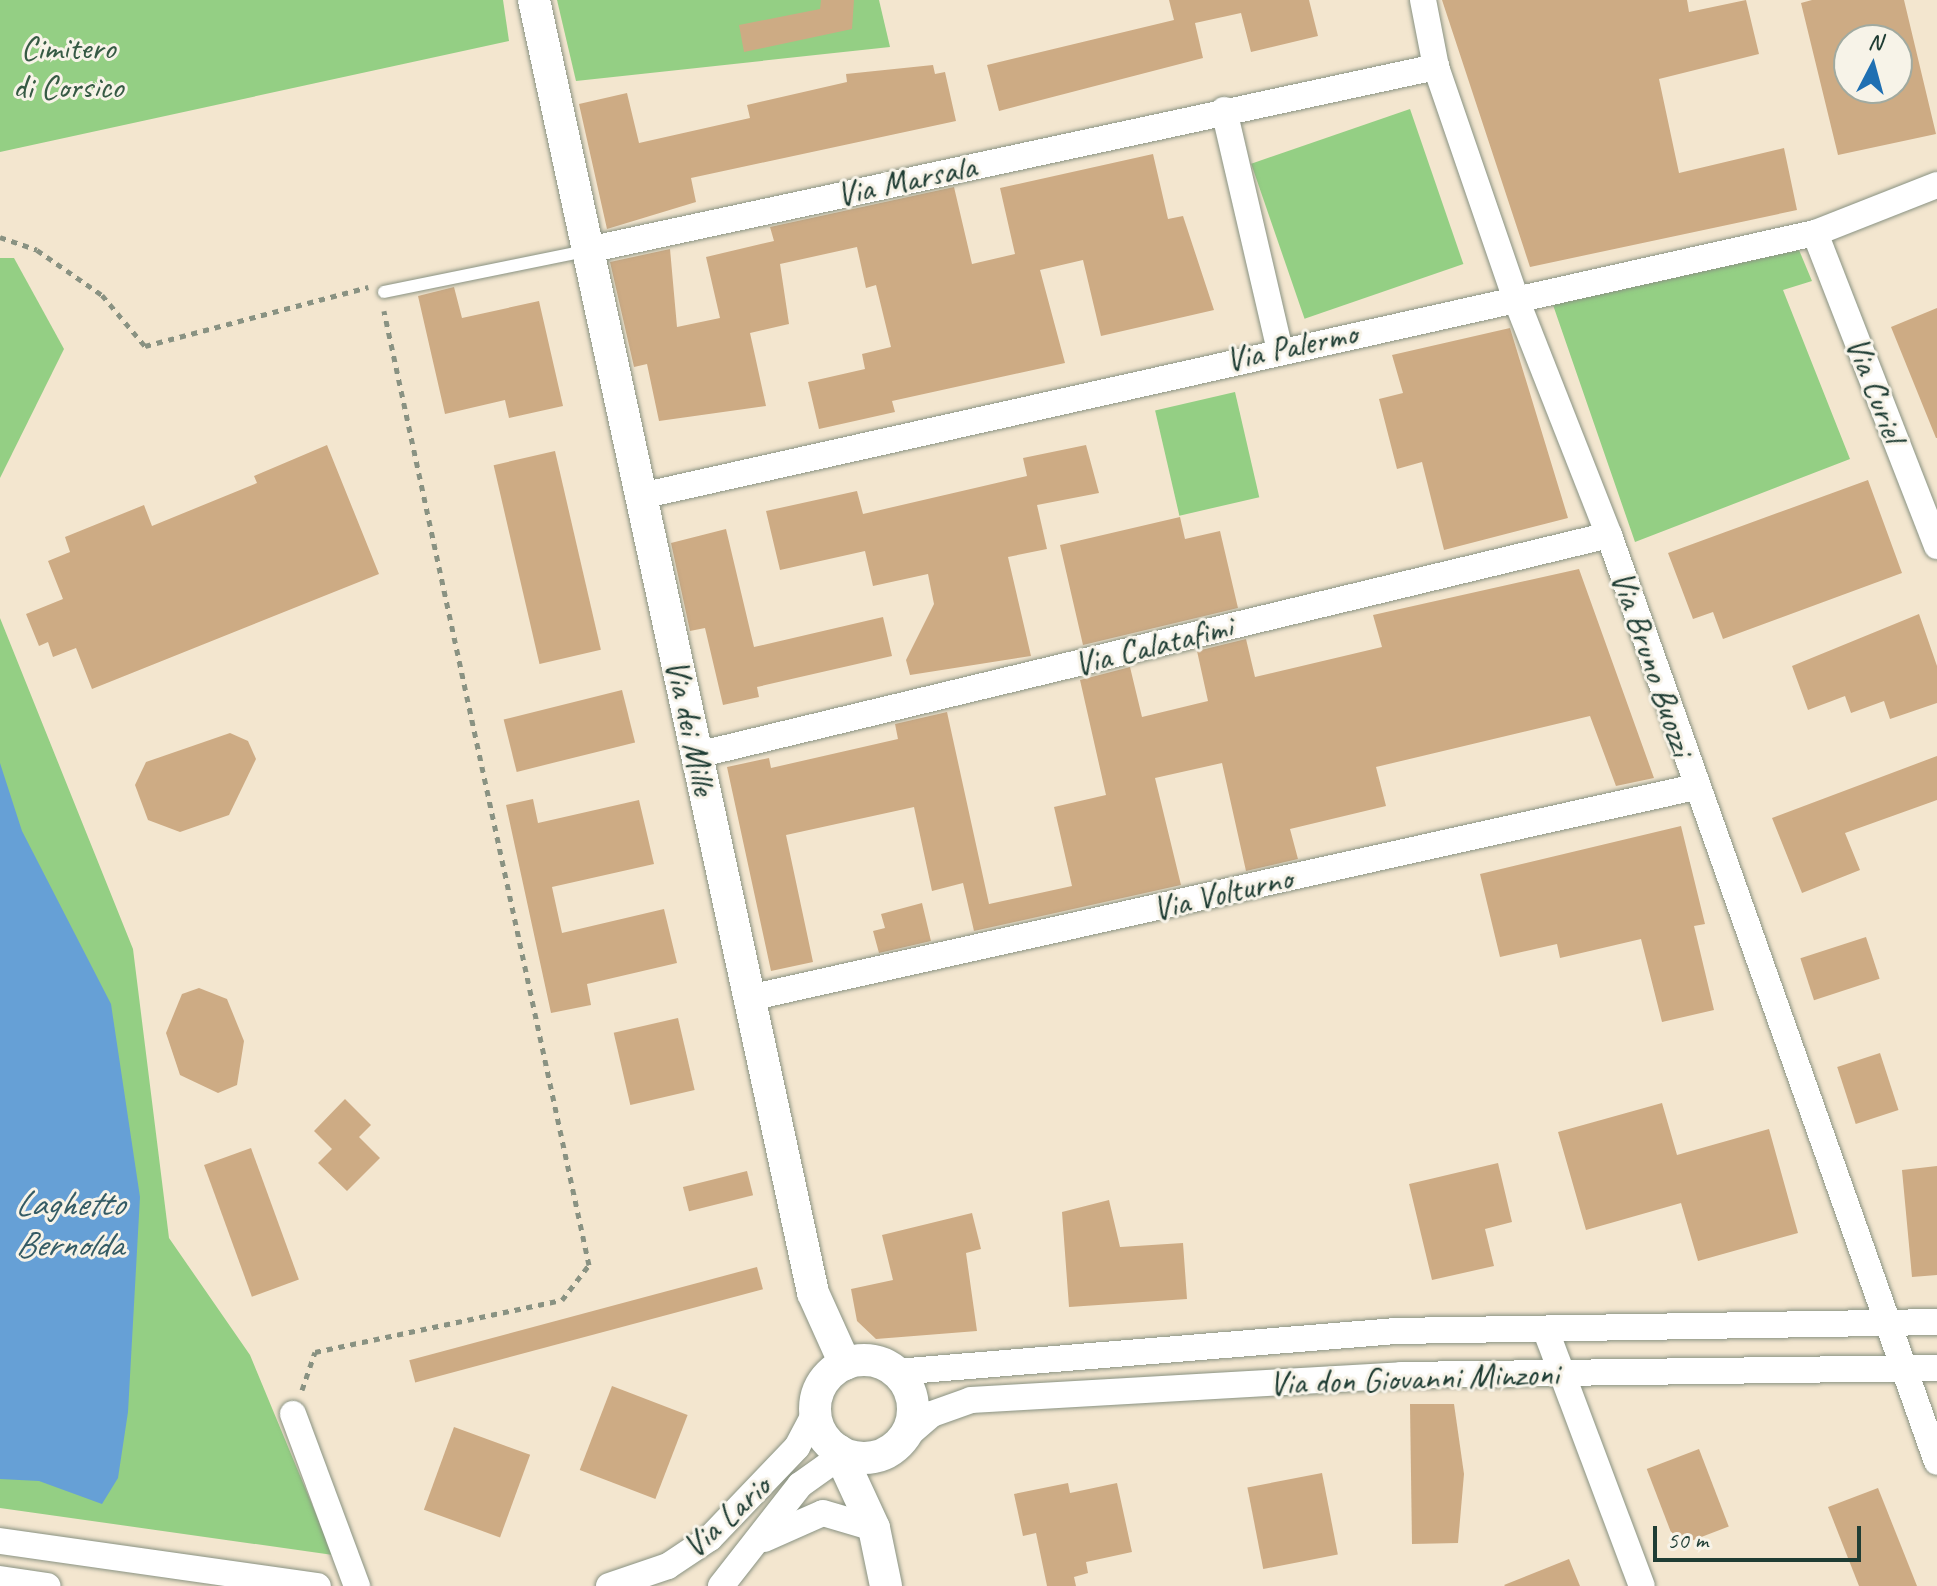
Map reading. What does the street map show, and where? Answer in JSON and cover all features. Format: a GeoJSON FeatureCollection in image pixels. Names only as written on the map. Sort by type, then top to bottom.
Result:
{"type":"FeatureCollection","features":[{"type":"Feature","properties":{"kind":"street","name":"Via dei Mille"},"geometry":{"type":"LineString","coordinates":[[534,0],[816,1305],[845,1364]]}},
{"type":"Feature","properties":{"kind":"street","name":"Via Bruno Buozzi"},"geometry":{"type":"LineString","coordinates":[[1423,0],[1436,67],[1516,299],[1609,535],[1900,1371],[1937,1462]]}},
{"type":"Feature","properties":{"kind":"street","name":"Via Marsala"},"geometry":{"type":"LineString","coordinates":[[588,250],[1224,110],[1436,67]]}},
{"type":"Feature","properties":{"kind":"street"},"geometry":{"type":"LineString","coordinates":[[1224,110],[1279,347]]}},
{"type":"Feature","properties":{"kind":"street","name":"Via Palermo"},"geometry":{"type":"LineString","coordinates":[[641,496],[1279,347],[1815,233],[1937,185]]}},
{"type":"Feature","properties":{"kind":"street","name":"Via Curiel"},"geometry":{"type":"LineString","coordinates":[[1815,233],[1937,546]]}},
{"type":"Feature","properties":{"kind":"street","name":"Via Calatafimi"},"geometry":{"type":"LineString","coordinates":[[697,755],[1609,535]]}},
{"type":"Feature","properties":{"kind":"street","name":"Via Volturno"},"geometry":{"type":"LineString","coordinates":[[749,998],[1695,787]]}},
{"type":"Feature","properties":{"kind":"street","name":"Via don Giovanni Minzoni"},"geometry":{"type":"LineString","coordinates":[[896,1372],[1396,1331],[1886,1327],[1937,1322]]}},
{"type":"Feature","properties":{"kind":"street"},"geometry":{"type":"LineString","coordinates":[[1546,1331],[1556,1372],[1642,1586]]}},
{"type":"Feature","properties":{"kind":"street"},"geometry":{"type":"LineString","coordinates":[[874,1528],[878,1486],[903,1439],[913,1406],[896,1372],[876,1362],[845,1364],[821,1387],[816,1412],[847,1455],[874,1528],[886,1586]]}},
{"type":"Feature","properties":{"kind":"street","name":"Via don Giovanni Minzoni"},"geometry":{"type":"LineString","coordinates":[[903,1439],[932,1414],[971,1400],[1556,1372],[1900,1371],[1937,1368]]}},
{"type":"Feature","properties":{"kind":"street","name":"Via Lario"},"geometry":{"type":"LineString","coordinates":[[609,1586],[668,1566],[710,1538],[797,1447],[816,1412]]}},
{"type":"Feature","properties":{"kind":"street"},"geometry":{"type":"LineString","coordinates":[[293,1414],[357,1586]]}},
{"type":"Feature","properties":{"kind":"street"},"geometry":{"type":"LineString","coordinates":[[847,1455],[884,1454],[903,1439]]}},
{"type":"Feature","properties":{"kind":"street","name":"Via Lario"},"geometry":{"type":"LineString","coordinates":[[748,1556],[792,1493],[847,1455]]}},
{"type":"Feature","properties":{"kind":"street","name":"Via Lario"},"geometry":{"type":"LineString","coordinates":[[721,1586],[778,1528],[814,1514],[842,1513],[874,1528]]}},
{"type":"Feature","properties":{"kind":"street"},"geometry":{"type":"LineString","coordinates":[[0,1541],[318,1586]]}},
{"type":"Feature","properties":{"kind":"street"},"geometry":{"type":"LineString","coordinates":[[0,1579],[47,1586]]}},
{"type":"Feature","properties":{"kind":"lane"},"geometry":{"type":"LineString","coordinates":[[381,292],[588,250]]}},
{"type":"Feature","properties":{"kind":"path"},"geometry":{"type":"LineString","coordinates":[[0,237],[37,250],[102,295],[145,346],[381,292],[589,1265],[562,1300],[315,1352],[293,1414]]}},
{"type":"Feature","properties":{"kind":"green space","name":"Cimitero di Corsico"},"geometry":{"type":"Polygon","coordinates":[[[0,0],[503,0],[509,41],[0,152],[0,0]]]}},
{"type":"Feature","properties":{"kind":"green space"},"geometry":{"type":"Polygon","coordinates":[[[557,0],[879,0],[890,47],[576,81],[557,0]]]}},
{"type":"Feature","properties":{"kind":"green space"},"geometry":{"type":"Polygon","coordinates":[[[1410,109],[1463,264],[1305,319],[1251,164],[1410,109]]]}},
{"type":"Feature","properties":{"kind":"green space"},"geometry":{"type":"Polygon","coordinates":[[[1799,250],[1812,281],[1783,290],[1850,459],[1635,542],[1553,305],[1799,250]]]}},
{"type":"Feature","properties":{"kind":"green space"},"geometry":{"type":"Polygon","coordinates":[[[0,258],[14,258],[64,349],[0,478],[0,258]]]}},
{"type":"Feature","properties":{"kind":"green space"},"geometry":{"type":"Polygon","coordinates":[[[1235,392],[1259,497],[1179,516],[1155,410],[1235,392]]]}},
{"type":"Feature","properties":{"kind":"green space"},"geometry":{"type":"Polygon","coordinates":[[[0,618],[133,949],[169,1238],[250,1355],[333,1555],[0,1508],[0,618]]]}},
{"type":"Feature","properties":{"kind":"water","name":"Laghetto Bernolda"},"geometry":{"type":"Polygon","coordinates":[[[0,763],[22,831],[111,1004],[140,1197],[128,1412],[118,1478],[102,1504],[39,1481],[0,1479],[0,763]]]}},
{"type":"Feature","properties":{"kind":"building"},"geometry":{"type":"Polygon","coordinates":[[[821,0],[854,0],[852,29],[744,52],[739,25],[820,9],[821,0]]]}},
{"type":"Feature","properties":{"kind":"building"},"geometry":{"type":"Polygon","coordinates":[[[1169,0],[1309,0],[1318,36],[1251,52],[1241,13],[1195,23],[1203,58],[999,111],[987,65],[1174,20],[1169,0]]]}},
{"type":"Feature","properties":{"kind":"building"},"geometry":{"type":"Polygon","coordinates":[[[1442,0],[1687,0],[1689,12],[1746,0],[1759,54],[1659,79],[1679,173],[1784,148],[1797,210],[1530,267],[1442,0]]]}},
{"type":"Feature","properties":{"kind":"building"},"geometry":{"type":"Polygon","coordinates":[[[1812,0],[1904,0],[1910,24],[1833,24],[1833,104],[1913,104],[1913,38],[1936,134],[1838,155],[1801,3],[1812,0]]]}},
{"type":"Feature","properties":{"kind":"building"},"geometry":{"type":"Polygon","coordinates":[[[933,65],[935,74],[945,72],[956,121],[691,178],[696,202],[607,229],[579,104],[627,93],[639,143],[750,118],[747,105],[847,82],[846,74],[933,65]]]}},
{"type":"Feature","properties":{"kind":"building"},"geometry":{"type":"Polygon","coordinates":[[[1153,154],[1168,219],[1183,216],[1214,310],[1101,336],[1083,260],[1040,270],[1065,363],[892,401],[895,412],[819,429],[808,382],[865,369],[862,354],[891,347],[876,285],[866,288],[857,247],[780,264],[789,324],[750,333],[766,406],[659,421],[647,364],[634,367],[610,262],[670,249],[677,327],[720,318],[706,257],[774,241],[770,227],[954,187],[972,264],[1015,254],[1000,188],[1153,154]]]}},
{"type":"Feature","properties":{"kind":"building"},"geometry":{"type":"Polygon","coordinates":[[[454,287],[462,318],[539,301],[563,406],[509,418],[505,400],[445,414],[418,296],[454,287]]]}},
{"type":"Feature","properties":{"kind":"building"},"geometry":{"type":"Polygon","coordinates":[[[1937,308],[1937,438],[1936,438],[1891,327],[1937,308]]]}},
{"type":"Feature","properties":{"kind":"building"},"geometry":{"type":"Polygon","coordinates":[[[1510,328],[1568,518],[1444,550],[1422,462],[1397,469],[1379,399],[1403,393],[1392,355],[1510,328]]]}},
{"type":"Feature","properties":{"kind":"building"},"geometry":{"type":"Polygon","coordinates":[[[327,445],[379,574],[92,689],[76,648],[53,657],[48,642],[39,646],[26,614],[63,599],[48,561],[70,552],[65,537],[144,505],[152,526],[257,483],[254,476],[327,445]]]}},
{"type":"Feature","properties":{"kind":"building"},"geometry":{"type":"Polygon","coordinates":[[[1086,445],[1099,493],[1037,505],[1047,549],[1008,557],[1031,656],[910,675],[906,660],[934,604],[928,574],[873,586],[865,551],[780,570],[766,511],[857,491],[863,514],[1027,476],[1023,458],[1086,445]]]}},
{"type":"Feature","properties":{"kind":"building"},"geometry":{"type":"Polygon","coordinates":[[[555,451],[601,650],[540,664],[494,465],[555,451]]]}},
{"type":"Feature","properties":{"kind":"building"},"geometry":{"type":"Polygon","coordinates":[[[1868,480],[1902,573],[1723,639],[1713,612],[1693,619],[1668,553],[1868,480]]]}},
{"type":"Feature","properties":{"kind":"building"},"geometry":{"type":"Polygon","coordinates":[[[1180,517],[1185,539],[1220,531],[1238,608],[1083,645],[1060,545],[1180,517]]]}},
{"type":"Feature","properties":{"kind":"building"},"geometry":{"type":"Polygon","coordinates":[[[726,529],[754,647],[883,617],[892,656],[757,687],[759,697],[723,705],[705,628],[690,631],[671,543],[726,529]]]}},
{"type":"Feature","properties":{"kind":"building"},"geometry":{"type":"Polygon","coordinates":[[[1579,569],[1654,778],[1616,786],[1590,716],[1376,767],[1386,806],[1290,829],[1298,859],[1246,871],[1222,763],[1155,778],[1181,885],[974,931],[963,883],[932,891],[914,807],[786,835],[813,962],[771,971],[727,767],[769,758],[771,768],[898,739],[895,724],[947,712],[989,904],[1072,886],[1054,807],[1106,795],[1080,680],[1130,667],[1142,717],[1208,701],[1197,651],[1246,639],[1255,677],[1382,647],[1373,615],[1579,569]]]}},
{"type":"Feature","properties":{"kind":"building"},"geometry":{"type":"Polygon","coordinates":[[[1919,614],[1937,666],[1937,703],[1890,719],[1884,701],[1851,713],[1845,696],[1808,710],[1792,666],[1919,614]]]}},
{"type":"Feature","properties":{"kind":"building"},"geometry":{"type":"Polygon","coordinates":[[[622,690],[635,742],[517,772],[504,720],[622,690]]]}},
{"type":"Feature","properties":{"kind":"building"},"geometry":{"type":"Polygon","coordinates":[[[230,733],[248,741],[256,759],[229,815],[180,832],[148,820],[135,785],[146,762],[230,733]]]}},
{"type":"Feature","properties":{"kind":"building"},"geometry":{"type":"Polygon","coordinates":[[[1937,756],[1937,800],[1845,833],[1860,870],[1802,893],[1772,818],[1937,756]]]}},
{"type":"Feature","properties":{"kind":"building"},"geometry":{"type":"Polygon","coordinates":[[[533,799],[538,823],[639,800],[654,864],[552,887],[562,933],[664,909],[677,963],[587,984],[591,1005],[551,1013],[506,805],[533,799]]]}},
{"type":"Feature","properties":{"kind":"building"},"geometry":{"type":"Polygon","coordinates":[[[1681,826],[1705,924],[1694,926],[1714,1010],[1662,1022],[1641,939],[1560,958],[1557,944],[1500,957],[1480,874],[1681,826]]]}},
{"type":"Feature","properties":{"kind":"building"},"geometry":{"type":"Polygon","coordinates":[[[922,903],[931,941],[879,953],[873,931],[885,928],[881,914],[922,903]]]}},
{"type":"Feature","properties":{"kind":"building"},"geometry":{"type":"Polygon","coordinates":[[[1866,937],[1880,979],[1814,1000],[1800,958],[1866,937]]]}},
{"type":"Feature","properties":{"kind":"building"},"geometry":{"type":"Polygon","coordinates":[[[199,988],[227,999],[244,1041],[237,1085],[218,1093],[180,1075],[166,1033],[182,994],[199,988]]]}},
{"type":"Feature","properties":{"kind":"building"},"geometry":{"type":"Polygon","coordinates":[[[678,1018],[695,1090],[630,1105],[614,1033],[678,1018]]]}},
{"type":"Feature","properties":{"kind":"building"},"geometry":{"type":"Polygon","coordinates":[[[1880,1053],[1899,1110],[1856,1124],[1837,1067],[1880,1053]]]}},
{"type":"Feature","properties":{"kind":"building"},"geometry":{"type":"Polygon","coordinates":[[[345,1099],[371,1125],[359,1137],[380,1158],[347,1191],[318,1163],[332,1149],[314,1131],[345,1099]]]}},
{"type":"Feature","properties":{"kind":"building"},"geometry":{"type":"Polygon","coordinates":[[[1662,1103],[1677,1155],[1769,1129],[1798,1233],[1698,1261],[1681,1203],[1586,1230],[1558,1132],[1662,1103]]]}},
{"type":"Feature","properties":{"kind":"building"},"geometry":{"type":"Polygon","coordinates":[[[251,1148],[299,1280],[252,1297],[204,1165],[251,1148]]]}},
{"type":"Feature","properties":{"kind":"building"},"geometry":{"type":"Polygon","coordinates":[[[1498,1163],[1512,1222],[1485,1229],[1494,1266],[1432,1280],[1409,1184],[1498,1163]]]}},
{"type":"Feature","properties":{"kind":"building"},"geometry":{"type":"Polygon","coordinates":[[[1937,1166],[1937,1275],[1912,1277],[1902,1170],[1937,1166]]]}},
{"type":"Feature","properties":{"kind":"building"},"geometry":{"type":"Polygon","coordinates":[[[747,1171],[753,1195],[689,1211],[683,1187],[747,1171]]]}},
{"type":"Feature","properties":{"kind":"building"},"geometry":{"type":"Polygon","coordinates":[[[1109,1200],[1120,1247],[1183,1243],[1187,1299],[1069,1307],[1062,1212],[1109,1200]]]}},
{"type":"Feature","properties":{"kind":"building"},"geometry":{"type":"Polygon","coordinates":[[[972,1213],[981,1249],[966,1253],[977,1331],[876,1339],[857,1321],[851,1289],[893,1280],[882,1235],[972,1213]]]}},
{"type":"Feature","properties":{"kind":"building"},"geometry":{"type":"Polygon","coordinates":[[[757,1267],[763,1289],[415,1382],[409,1360],[757,1267]]]}},
{"type":"Feature","properties":{"kind":"building"},"geometry":{"type":"Polygon","coordinates":[[[612,1386],[688,1415],[655,1499],[580,1470],[612,1386]]]}},
{"type":"Feature","properties":{"kind":"building"},"geometry":{"type":"Polygon","coordinates":[[[1410,1404],[1454,1404],[1464,1474],[1458,1543],[1412,1544],[1410,1404]]]}},
{"type":"Feature","properties":{"kind":"building"},"geometry":{"type":"Polygon","coordinates":[[[454,1427],[530,1455],[500,1537],[424,1510],[454,1427]]]}},
{"type":"Feature","properties":{"kind":"building"},"geometry":{"type":"Polygon","coordinates":[[[1699,1449],[1729,1526],[1676,1547],[1647,1469],[1699,1449]]]}},
{"type":"Feature","properties":{"kind":"building"},"geometry":{"type":"Polygon","coordinates":[[[1322,1473],[1338,1554],[1263,1569],[1247,1488],[1322,1473]]]}},
{"type":"Feature","properties":{"kind":"building"},"geometry":{"type":"Polygon","coordinates":[[[1068,1483],[1070,1493],[1117,1483],[1132,1552],[1086,1562],[1088,1573],[1074,1577],[1076,1586],[1047,1586],[1036,1533],[1023,1536],[1014,1494],[1068,1483]]]}},
{"type":"Feature","properties":{"kind":"building"},"geometry":{"type":"Polygon","coordinates":[[[1878,1488],[1917,1586],[1859,1586],[1828,1507],[1878,1488]]]}},
{"type":"Feature","properties":{"kind":"building"},"geometry":{"type":"Polygon","coordinates":[[[1569,1559],[1580,1586],[1504,1585],[1569,1559]]]}}]}
